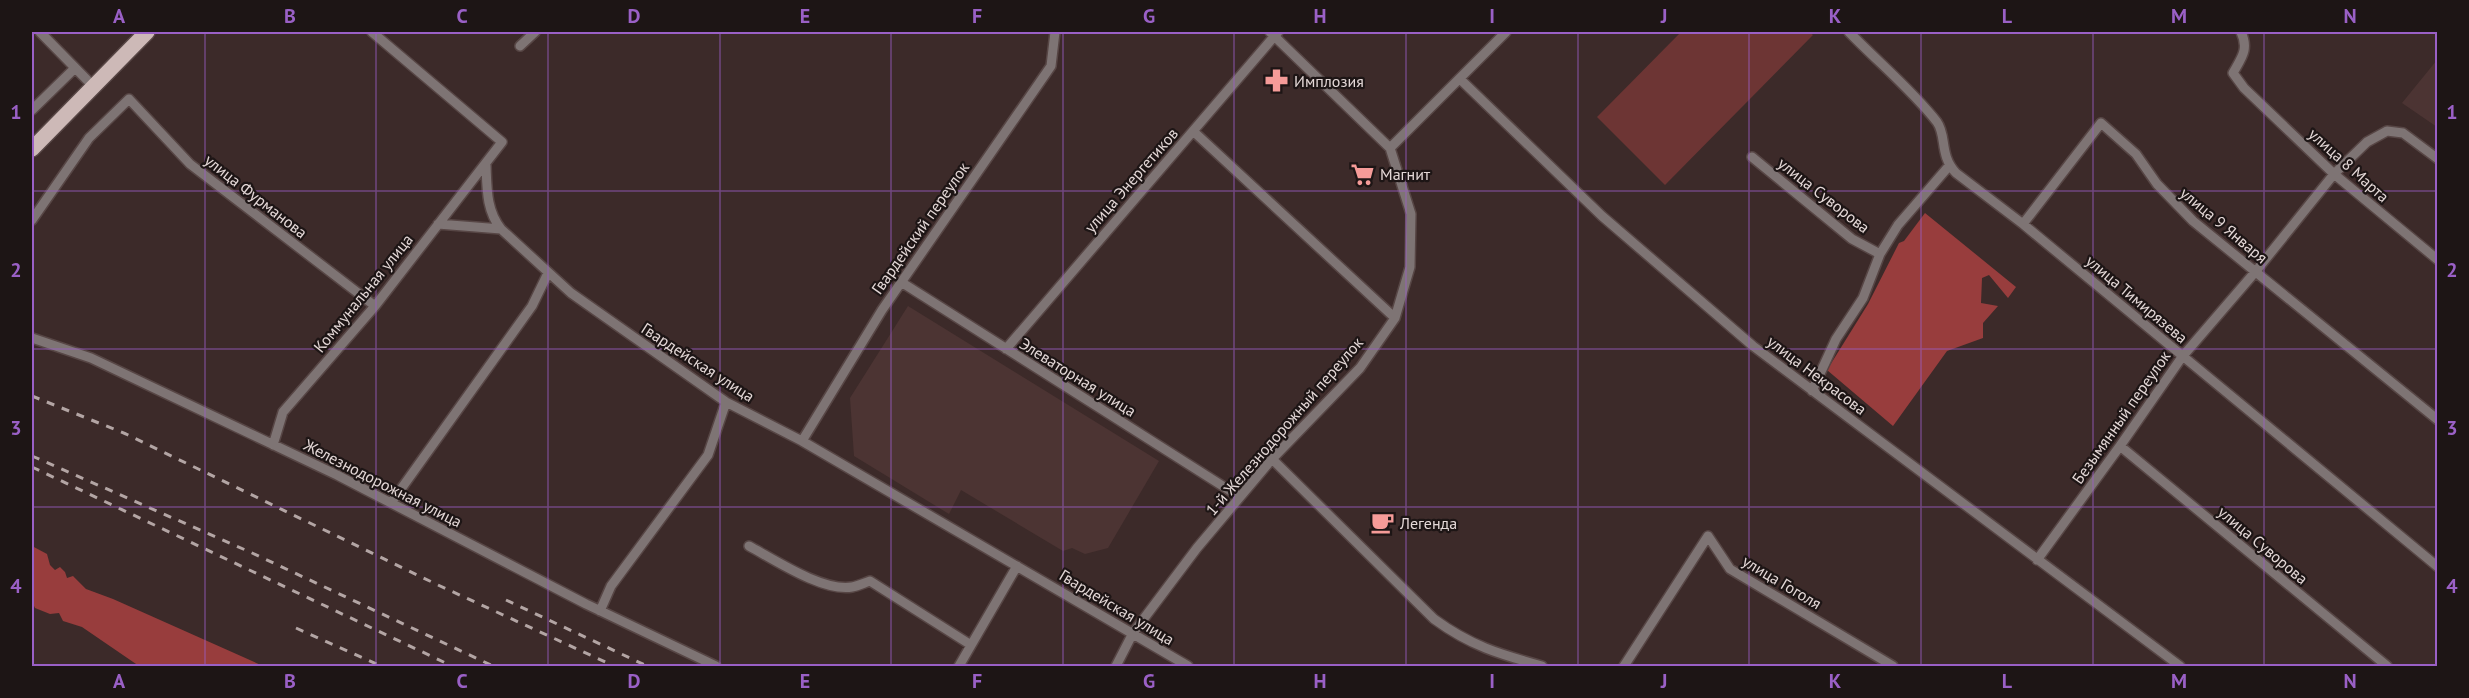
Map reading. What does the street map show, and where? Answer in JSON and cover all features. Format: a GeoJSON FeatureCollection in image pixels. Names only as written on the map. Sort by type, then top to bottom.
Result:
{"type":"FeatureCollection","features":[{"type":"Feature","properties":{"kind":"main road"},"geometry":{"type":"LineString","coordinates":[[32,149],[147,32]]}},
{"type":"Feature","properties":{"kind":"street"},"geometry":{"type":"LineString","coordinates":[[40,32],[93,86]]}},
{"type":"Feature","properties":{"kind":"street"},"geometry":{"type":"LineString","coordinates":[[372,32],[502,142],[486,165]]}},
{"type":"Feature","properties":{"kind":"street"},"geometry":{"type":"LineString","coordinates":[[520,46],[535,32]]}},
{"type":"Feature","properties":{"kind":"street","name":"Гвардейский переулок"},"geometry":{"type":"LineString","coordinates":[[802,441],[882,310],[1051,66],[1055,32]]}},
{"type":"Feature","properties":{"kind":"street"},"geometry":{"type":"LineString","coordinates":[[1274,33],[1390,148],[1506,32]]}},
{"type":"Feature","properties":{"kind":"street"},"geometry":{"type":"LineString","coordinates":[[1812,391],[1836,339],[1863,298],[1880,254],[1898,225],[1949,166],[1944,156],[1939,125],[1849,32]]}},
{"type":"Feature","properties":{"kind":"street","name":"улица 8 Марта"},"geometry":{"type":"LineString","coordinates":[[2241,32],[2246,41],[2246,49],[2233,73],[2244,88],[2334,174],[2438,260]]}},
{"type":"Feature","properties":{"kind":"street","name":"улица Энергетиков"},"geometry":{"type":"LineString","coordinates":[[1006,349],[1274,33]]}},
{"type":"Feature","properties":{"kind":"street"},"geometry":{"type":"LineString","coordinates":[[32,110],[75,68]]}},
{"type":"Feature","properties":{"kind":"street","name":"улица Некрасова"},"geometry":{"type":"LineString","coordinates":[[1460,79],[1602,216],[1753,346],[2180,666]]}},
{"type":"Feature","properties":{"kind":"street","name":"улица Фурманова"},"geometry":{"type":"LineString","coordinates":[[32,220],[89,138],[129,99],[190,164],[375,306]]}},
{"type":"Feature","properties":{"kind":"street","name":"улица 9 Января"},"geometry":{"type":"LineString","coordinates":[[2023,224],[2101,123],[2136,154],[2174,203],[2438,420]]}},
{"type":"Feature","properties":{"kind":"street"},"geometry":{"type":"LineString","coordinates":[[1193,131],[1395,318]]}},
{"type":"Feature","properties":{"kind":"street","name":"Безымянный переулок"},"geometry":{"type":"LineString","coordinates":[[2037,560],[2182,357],[2256,271],[2334,174],[2378,134],[2386,131],[2403,133],[2438,159]]}},
{"type":"Feature","properties":{"kind":"street","name":"1-й Железнодорожный переулок"},"geometry":{"type":"LineString","coordinates":[[1116,666],[1133,633],[1197,548],[1272,459],[1360,368],[1395,318],[1410,267],[1411,214],[1390,148]]}},
{"type":"Feature","properties":{"kind":"street","name":"улица Суворова"},"geometry":{"type":"LineString","coordinates":[[1752,157],[1852,239],[1880,254]]}},
{"type":"Feature","properties":{"kind":"street","name":"Коммунальная улица"},"geometry":{"type":"LineString","coordinates":[[273,445],[283,412],[375,306],[486,165]]}},
{"type":"Feature","properties":{"kind":"street","name":"Гвардейская улица"},"geometry":{"type":"LineString","coordinates":[[486,165],[488,203],[492,218],[571,294],[726,402],[802,441],[1188,666]]}},
{"type":"Feature","properties":{"kind":"street","name":"улица Тимирязева"},"geometry":{"type":"LineString","coordinates":[[1949,166],[2023,224],[2438,567]]}},
{"type":"Feature","properties":{"kind":"street"},"geometry":{"type":"LineString","coordinates":[[438,224],[501,229]]}},
{"type":"Feature","properties":{"kind":"street"},"geometry":{"type":"LineString","coordinates":[[391,503],[532,306],[548,273]]}},
{"type":"Feature","properties":{"kind":"street","name":"Элеваторная улица"},"geometry":{"type":"LineString","coordinates":[[901,282],[1240,497]]}},
{"type":"Feature","properties":{"kind":"street","name":"Железнодорожная улица"},"geometry":{"type":"LineString","coordinates":[[32,338],[91,358],[273,445],[600,611],[716,666]]}},
{"type":"Feature","properties":{"kind":"street"},"geometry":{"type":"LineString","coordinates":[[600,611],[611,586],[708,455],[726,402]]}},
{"type":"Feature","properties":{"kind":"street","name":"улица Суворова"},"geometry":{"type":"LineString","coordinates":[[2120,446],[2387,666]]}},
{"type":"Feature","properties":{"kind":"street"},"geometry":{"type":"LineString","coordinates":[[1272,459],[1434,619],[1458,637],[1486,650],[1542,666]]}},
{"type":"Feature","properties":{"kind":"street","name":"улица Гоголя"},"geometry":{"type":"LineString","coordinates":[[1624,666],[1708,536],[1730,569],[1893,666]]}},
{"type":"Feature","properties":{"kind":"street"},"geometry":{"type":"LineString","coordinates":[[749,546],[799,573],[831,586],[851,588],[870,581],[971,645]]}},
{"type":"Feature","properties":{"kind":"street"},"geometry":{"type":"LineString","coordinates":[[959,666],[1017,566]]}},
{"type":"Feature","properties":{"kind":"shaded area"},"geometry":{"type":"Polygon","coordinates":[[[1681,32],[1809,32],[1813,35],[1665,185],[1597,117],[1681,32]]]}},
{"type":"Feature","properties":{"kind":"shaded area"},"geometry":{"type":"Polygon","coordinates":[[[2437,60],[2437,127],[2402,103],[2437,60]]]}},
{"type":"Feature","properties":{"kind":"shaded area"},"geometry":{"type":"Polygon","coordinates":[[[1925,213],[2016,287],[2008,298],[1989,275],[1982,278],[1981,303],[1998,306],[1983,323],[1983,338],[1947,351],[1893,426],[1827,370],[1868,304],[1899,243],[1904,241],[1925,213]]]}},
{"type":"Feature","properties":{"kind":"shaded area"},"geometry":{"type":"Polygon","coordinates":[[[908,306],[1159,461],[1108,548],[1085,554],[1072,548],[1063,551],[961,490],[949,514],[854,456],[850,398],[908,306]]]}},
{"type":"Feature","properties":{"kind":"shaded area"},"geometry":{"type":"Polygon","coordinates":[[[32,546],[47,554],[50,565],[55,570],[60,567],[67,578],[73,576],[86,589],[263,666],[139,666],[82,627],[63,621],[59,613],[50,614],[35,608],[32,598],[34,588],[32,586],[32,546]]]}},
{"type":"Feature","properties":{"kind":"railway"},"geometry":{"type":"LineString","coordinates":[[32,396],[126,434],[438,585],[614,666]]}},
{"type":"Feature","properties":{"kind":"railway"},"geometry":{"type":"LineString","coordinates":[[32,456],[250,552],[493,666]]}},
{"type":"Feature","properties":{"kind":"railway"},"geometry":{"type":"LineString","coordinates":[[32,467],[452,666]]}},
{"type":"Feature","properties":{"kind":"railway"},"geometry":{"type":"LineString","coordinates":[[506,600],[647,666]]}},
{"type":"Feature","properties":{"kind":"railway"},"geometry":{"type":"LineString","coordinates":[[296,628],[381,666]]}},
{"type":"Feature","properties":{"kind":"place","name":"Имплозия"},"geometry":{"type":"Point","coordinates":[1276,81]}},
{"type":"Feature","properties":{"kind":"place","name":"Магнит"},"geometry":{"type":"Point","coordinates":[1362,174]}},
{"type":"Feature","properties":{"kind":"place","name":"Легенда"},"geometry":{"type":"Point","coordinates":[1382,523]}}]}
